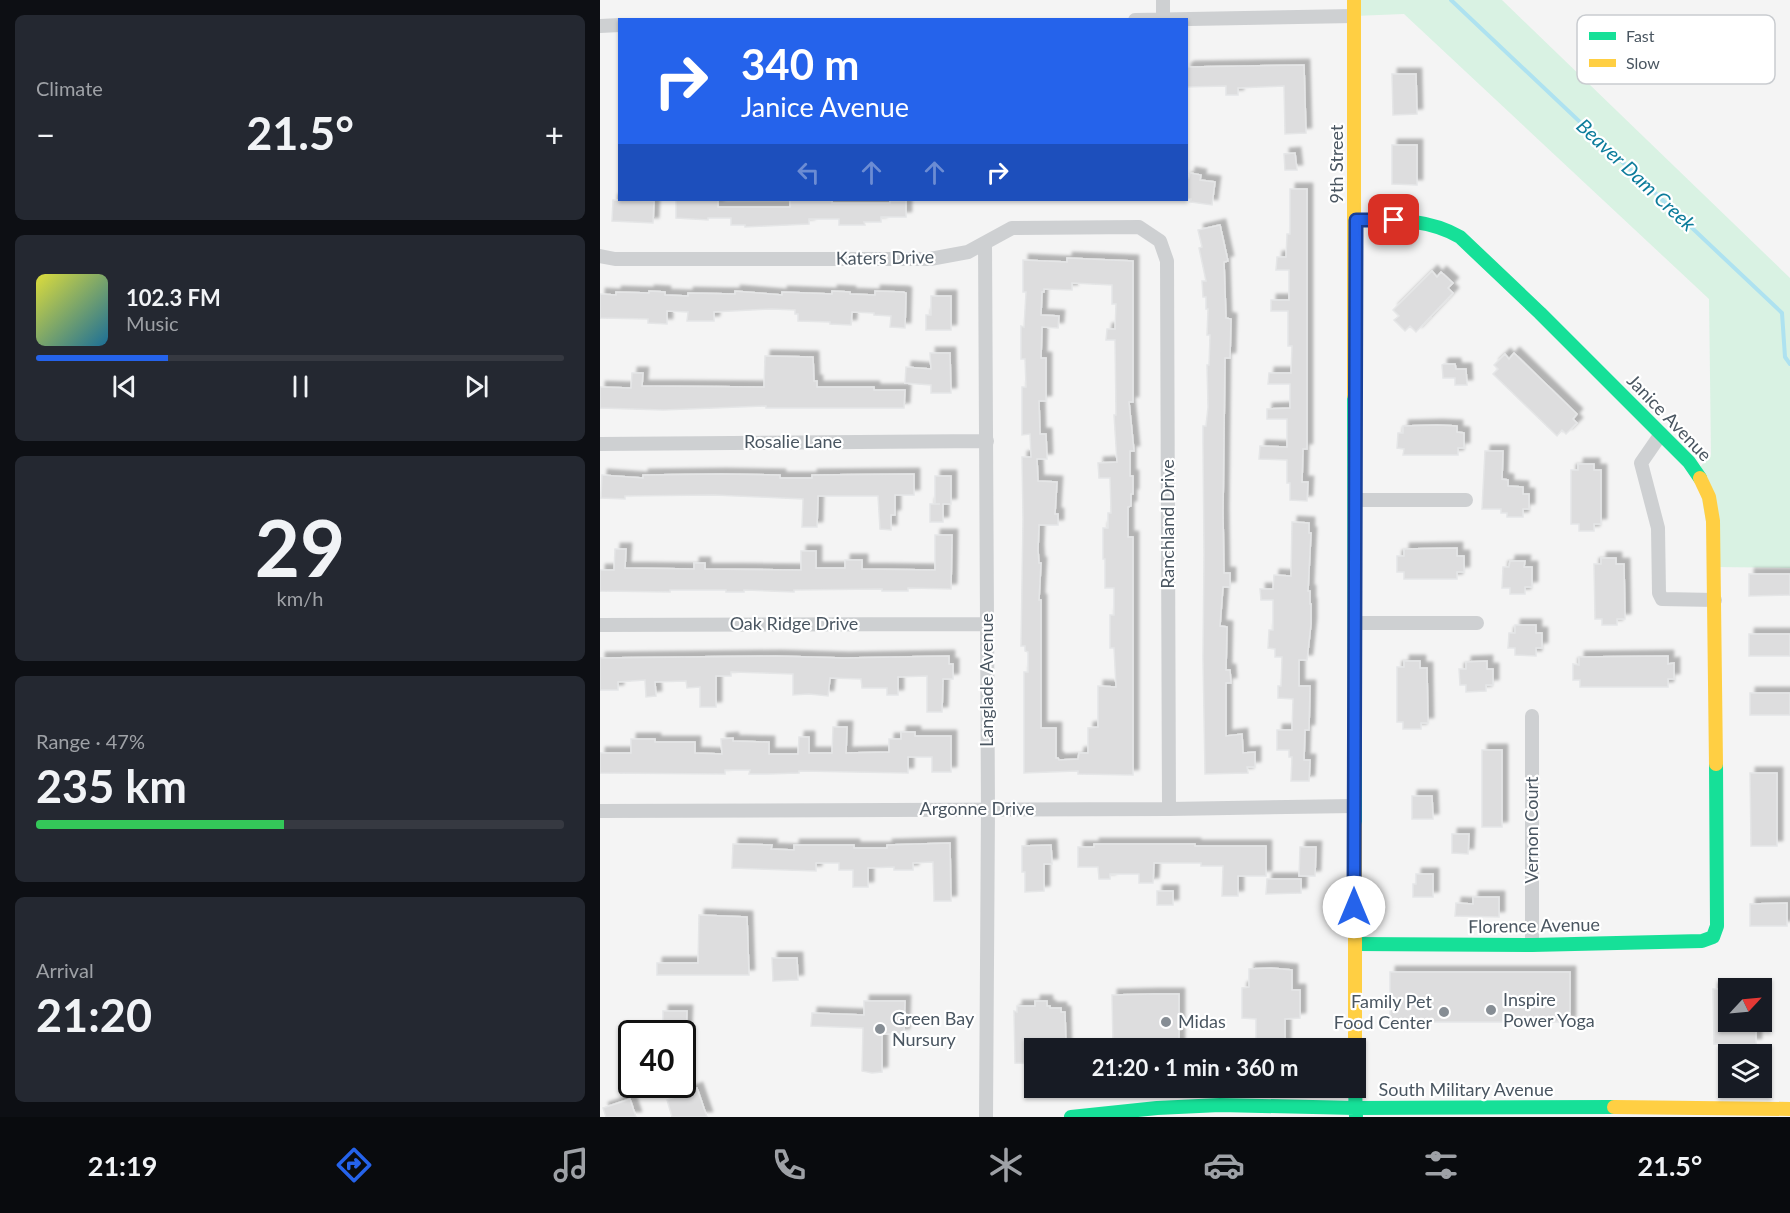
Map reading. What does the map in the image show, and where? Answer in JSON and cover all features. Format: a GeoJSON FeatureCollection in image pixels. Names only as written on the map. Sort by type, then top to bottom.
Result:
{"type":"FeatureCollection","features":[{"type":"Feature","properties":{"kind":"street"},"geometry":{"type":"LineString","coordinates":[[1163,0],[1164,18]]}},
{"type":"Feature","properties":{"kind":"street","name":"9th Street"},"geometry":{"type":"LineString","coordinates":[[1354,0],[1355,1038]]}},
{"type":"Feature","properties":{"kind":"street"},"geometry":{"type":"LineString","coordinates":[[1188,19],[1354,16]]}},
{"type":"Feature","properties":{"kind":"street"},"geometry":{"type":"LineString","coordinates":[[600,26],[618,25]]}},
{"type":"Feature","properties":{"kind":"street","name":"Janice Avenue"},"geometry":{"type":"LineString","coordinates":[[1356,220],[1420,221],[1454,232],[1661,434],[1697,471],[1705,484],[1710,496],[1713,522],[1715,600],[1717,926],[1713,937]]}},
{"type":"Feature","properties":{"kind":"street","name":"Katers Drive"},"geometry":{"type":"LineString","coordinates":[[600,256],[615,259],[930,259],[968,252],[1012,228],[1139,227],[1160,241]]}},
{"type":"Feature","properties":{"kind":"street","name":"Ranchland Drive"},"geometry":{"type":"LineString","coordinates":[[1160,241],[1167,261],[1168,809]]}},
{"type":"Feature","properties":{"kind":"street","name":"Langlade Avenue"},"geometry":{"type":"LineString","coordinates":[[985,244],[986,1117]]}},
{"type":"Feature","properties":{"kind":"street"},"geometry":{"type":"LineString","coordinates":[[1661,434],[1641,463],[1658,528],[1659,593],[1662,599],[1715,600]]}},
{"type":"Feature","properties":{"kind":"street","name":"Rosalie Lane"},"geometry":{"type":"LineString","coordinates":[[600,444],[987,441]]}},
{"type":"Feature","properties":{"kind":"street"},"geometry":{"type":"LineString","coordinates":[[1355,500],[1466,500]]}},
{"type":"Feature","properties":{"kind":"street"},"geometry":{"type":"LineString","coordinates":[[1356,623],[1477,623]]}},
{"type":"Feature","properties":{"kind":"street","name":"Oak Ridge Drive"},"geometry":{"type":"LineString","coordinates":[[600,625],[987,624]]}},
{"type":"Feature","properties":{"kind":"street","name":"Vernon Court"},"geometry":{"type":"LineString","coordinates":[[1532,716],[1532,945]]}},
{"type":"Feature","properties":{"kind":"street","name":"Argonne Drive"},"geometry":{"type":"LineString","coordinates":[[600,811],[1354,806]]}},
{"type":"Feature","properties":{"kind":"street","name":"Florence Avenue"},"geometry":{"type":"LineString","coordinates":[[1355,944],[1532,945],[1702,941],[1713,937]]}},
{"type":"Feature","properties":{"kind":"street"},"geometry":{"type":"LineString","coordinates":[[1355,1098],[1356,1113]]}},
{"type":"Feature","properties":{"kind":"street","name":"South Military Avenue"},"geometry":{"type":"LineString","coordinates":[[1071,1117],[1157,1108],[1220,1105],[1356,1113],[1608,1107],[1790,1109]]}},
{"type":"Feature","properties":{"kind":"green space"},"geometry":{"type":"Polygon","coordinates":[[[1354,0],[1502,0],[1577,72],[1577,84],[1589,84],[1790,278],[1790,568],[1714,567],[1697,471],[1711,454],[1709,299],[1404,14],[1354,16],[1354,0]]]}},
{"type":"Feature","properties":{"kind":"building"},"geometry":{"type":"Polygon","coordinates":[[[1304,65],[1306,133],[1285,134],[1284,86],[1238,88],[1238,95],[1226,95],[1226,86],[1188,87],[1189,67],[1304,65]]]}},
{"type":"Feature","properties":{"kind":"building"},"geometry":{"type":"Polygon","coordinates":[[[1392,74],[1416,74],[1417,114],[1393,115],[1392,74]]]}},
{"type":"Feature","properties":{"kind":"building"},"geometry":{"type":"Polygon","coordinates":[[[1392,145],[1417,145],[1417,185],[1392,184],[1392,145]]]}},
{"type":"Feature","properties":{"kind":"building"},"geometry":{"type":"Polygon","coordinates":[[[1295,153],[1297,170],[1285,170],[1284,154],[1295,153]]]}},
{"type":"Feature","properties":{"kind":"building"},"geometry":{"type":"Polygon","coordinates":[[[1190,173],[1201,175],[1200,180],[1215,182],[1212,205],[1190,202],[1191,199],[1188,198],[1190,173]]]}},
{"type":"Feature","properties":{"kind":"building"},"geometry":{"type":"Polygon","coordinates":[[[1290,189],[1307,189],[1307,449],[1303,449],[1302,482],[1308,482],[1307,501],[1290,500],[1287,460],[1259,459],[1260,446],[1287,447],[1287,419],[1267,419],[1267,409],[1290,408],[1290,384],[1268,384],[1269,373],[1291,373],[1292,346],[1288,346],[1288,311],[1271,311],[1271,300],[1289,300],[1289,270],[1276,270],[1277,257],[1286,257],[1287,234],[1290,234],[1290,189]]]}},
{"type":"Feature","properties":{"kind":"building"},"geometry":{"type":"Polygon","coordinates":[[[613,200],[654,201],[653,223],[612,221],[613,200]]]}},
{"type":"Feature","properties":{"kind":"building"},"geometry":{"type":"Polygon","coordinates":[[[676,201],[718,201],[718,207],[790,207],[790,201],[890,203],[890,201],[906,201],[906,217],[881,217],[881,222],[864,222],[865,225],[839,225],[839,219],[809,219],[809,224],[745,227],[745,225],[731,225],[731,218],[708,218],[708,220],[676,218],[676,201]]]}},
{"type":"Feature","properties":{"kind":"building"},"geometry":{"type":"Polygon","coordinates":[[[1220,225],[1228,261],[1224,262],[1226,318],[1231,319],[1230,358],[1225,358],[1223,513],[1224,573],[1230,573],[1230,587],[1223,587],[1220,626],[1227,627],[1226,670],[1230,670],[1231,683],[1226,683],[1226,736],[1242,734],[1243,753],[1255,752],[1255,767],[1247,767],[1248,773],[1205,774],[1203,426],[1206,426],[1208,407],[1207,365],[1209,365],[1210,335],[1207,335],[1208,309],[1206,309],[1206,297],[1203,297],[1202,281],[1206,281],[1199,248],[1202,247],[1198,230],[1220,225]]]}},
{"type":"Feature","properties":{"kind":"building"},"geometry":{"type":"Polygon","coordinates":[[[1067,258],[1133,261],[1133,402],[1129,402],[1134,451],[1130,451],[1133,494],[1131,494],[1131,506],[1128,507],[1128,537],[1133,537],[1133,775],[1078,774],[1078,771],[1024,773],[1024,672],[1028,672],[1028,652],[1025,651],[1025,646],[1021,646],[1022,457],[1031,457],[1030,434],[1022,435],[1022,387],[1026,387],[1025,359],[1021,359],[1021,326],[1024,327],[1026,292],[1023,292],[1023,260],[1067,262],[1067,258]],[[1072,283],[1072,290],[1044,289],[1042,292],[1041,315],[1059,316],[1058,328],[1042,327],[1041,358],[1046,358],[1046,401],[1039,401],[1040,434],[1046,434],[1047,459],[1037,459],[1038,481],[1057,482],[1055,514],[1058,514],[1058,525],[1039,525],[1041,728],[1056,728],[1056,758],[1059,760],[1078,759],[1079,753],[1088,753],[1088,728],[1098,727],[1098,686],[1116,687],[1114,648],[1110,648],[1110,615],[1114,615],[1114,588],[1105,588],[1105,559],[1103,559],[1103,528],[1108,528],[1108,513],[1111,513],[1110,478],[1099,478],[1098,463],[1117,462],[1114,415],[1116,415],[1115,340],[1106,340],[1107,329],[1115,329],[1116,304],[1112,304],[1112,285],[1072,283]]]}},
{"type":"Feature","properties":{"kind":"building"},"geometry":{"type":"Polygon","coordinates":[[[1432,271],[1437,277],[1441,272],[1453,283],[1448,288],[1453,293],[1416,332],[1410,326],[1405,331],[1394,320],[1399,316],[1393,310],[1432,271]]]}},
{"type":"Feature","properties":{"kind":"building"},"geometry":{"type":"Polygon","coordinates":[[[649,291],[665,292],[665,295],[688,296],[688,293],[735,294],[735,291],[782,295],[782,292],[832,294],[832,291],[875,295],[875,291],[903,292],[906,293],[905,328],[890,327],[891,316],[874,315],[874,313],[852,312],[851,325],[798,321],[798,314],[795,314],[795,310],[771,309],[714,312],[714,321],[687,321],[688,312],[667,311],[667,324],[648,323],[648,319],[600,318],[600,294],[649,293],[649,291]]]}},
{"type":"Feature","properties":{"kind":"building"},"geometry":{"type":"Polygon","coordinates":[[[931,296],[951,296],[951,330],[926,330],[926,315],[931,315],[931,296]]]}},
{"type":"Feature","properties":{"kind":"building"},"geometry":{"type":"Polygon","coordinates":[[[930,353],[950,353],[951,393],[931,393],[931,385],[905,383],[906,367],[931,369],[930,353]]]}},
{"type":"Feature","properties":{"kind":"building"},"geometry":{"type":"Polygon","coordinates":[[[1514,353],[1577,414],[1573,419],[1577,423],[1566,434],[1562,430],[1557,436],[1493,374],[1498,369],[1494,365],[1505,354],[1509,359],[1514,353]]]}},
{"type":"Feature","properties":{"kind":"building"},"geometry":{"type":"Polygon","coordinates":[[[765,356],[813,357],[814,381],[817,381],[817,387],[874,387],[874,390],[905,390],[904,408],[766,408],[766,406],[663,410],[600,408],[600,387],[631,388],[632,373],[643,373],[642,386],[764,387],[765,356]]]}},
{"type":"Feature","properties":{"kind":"building"},"geometry":{"type":"Polygon","coordinates":[[[1455,364],[1456,369],[1466,369],[1467,385],[1455,385],[1455,378],[1443,378],[1442,365],[1455,364]]]}},
{"type":"Feature","properties":{"kind":"building"},"geometry":{"type":"Polygon","coordinates":[[[1403,426],[1457,426],[1457,432],[1464,433],[1464,448],[1458,448],[1458,455],[1403,455],[1404,449],[1397,448],[1398,433],[1403,433],[1403,426]]]}},
{"type":"Feature","properties":{"kind":"building"},"geometry":{"type":"Polygon","coordinates":[[[1485,451],[1503,451],[1502,479],[1508,480],[1508,486],[1523,487],[1523,494],[1529,494],[1529,509],[1523,509],[1523,517],[1507,517],[1507,513],[1501,513],[1501,509],[1482,509],[1485,451]]]}},
{"type":"Feature","properties":{"kind":"building"},"geometry":{"type":"Polygon","coordinates":[[[1578,464],[1594,464],[1594,470],[1601,470],[1601,524],[1594,524],[1594,531],[1579,531],[1579,524],[1571,524],[1571,470],[1578,470],[1578,464]]]}},
{"type":"Feature","properties":{"kind":"building"},"geometry":{"type":"Polygon","coordinates":[[[721,474],[812,478],[812,475],[914,474],[914,495],[895,495],[895,515],[891,515],[891,530],[880,529],[878,496],[818,496],[817,527],[802,527],[803,499],[714,495],[601,498],[602,475],[643,478],[643,475],[721,474]]]}},
{"type":"Feature","properties":{"kind":"building"},"geometry":{"type":"Polygon","coordinates":[[[935,476],[951,476],[951,504],[943,504],[943,522],[930,522],[930,504],[935,504],[935,476]]]}},
{"type":"Feature","properties":{"kind":"building"},"geometry":{"type":"Polygon","coordinates":[[[1292,522],[1309,523],[1309,533],[1311,533],[1308,591],[1310,591],[1311,624],[1307,660],[1299,660],[1299,686],[1310,686],[1309,730],[1305,730],[1304,760],[1310,760],[1309,781],[1291,781],[1292,757],[1289,757],[1289,750],[1277,750],[1277,730],[1292,730],[1293,699],[1278,698],[1278,686],[1281,686],[1282,657],[1275,657],[1275,649],[1268,648],[1269,630],[1273,630],[1273,600],[1261,600],[1260,589],[1273,589],[1274,575],[1291,576],[1292,522]]]}},
{"type":"Feature","properties":{"kind":"building"},"geometry":{"type":"Polygon","coordinates":[[[935,535],[952,535],[951,589],[794,590],[794,592],[600,591],[600,570],[614,570],[615,549],[626,549],[625,568],[694,569],[694,563],[705,563],[705,569],[801,570],[801,551],[816,551],[816,568],[845,568],[845,560],[862,560],[862,569],[935,570],[935,535]]]}},
{"type":"Feature","properties":{"kind":"building"},"geometry":{"type":"Polygon","coordinates":[[[1457,548],[1457,556],[1464,556],[1464,572],[1457,572],[1457,579],[1404,579],[1404,572],[1397,572],[1397,556],[1404,556],[1404,549],[1457,548]]]}},
{"type":"Feature","properties":{"kind":"building"},"geometry":{"type":"Polygon","coordinates":[[[1601,558],[1616,558],[1616,564],[1624,564],[1625,619],[1617,619],[1617,625],[1602,625],[1602,619],[1595,619],[1594,564],[1601,564],[1601,558]]]}},
{"type":"Feature","properties":{"kind":"building"},"geometry":{"type":"Polygon","coordinates":[[[1510,561],[1525,561],[1524,567],[1532,567],[1532,587],[1525,587],[1525,594],[1510,594],[1510,588],[1502,588],[1503,567],[1509,567],[1510,561]]]}},
{"type":"Feature","properties":{"kind":"building"},"geometry":{"type":"Polygon","coordinates":[[[1749,574],[1790,574],[1790,595],[1749,596],[1749,574]]]}},
{"type":"Feature","properties":{"kind":"building"},"geometry":{"type":"Polygon","coordinates":[[[1515,625],[1536,625],[1536,633],[1542,633],[1542,648],[1536,648],[1536,656],[1515,655],[1515,648],[1508,648],[1509,633],[1515,633],[1515,625]]]}},
{"type":"Feature","properties":{"kind":"building"},"geometry":{"type":"Polygon","coordinates":[[[1749,634],[1790,634],[1790,656],[1749,656],[1749,634]]]}},
{"type":"Feature","properties":{"kind":"building"},"geometry":{"type":"Polygon","coordinates":[[[776,656],[844,658],[949,656],[949,664],[953,664],[953,679],[943,679],[942,712],[927,712],[927,676],[898,677],[898,695],[887,695],[887,688],[862,688],[861,679],[830,678],[828,696],[793,695],[793,674],[731,672],[731,676],[716,676],[716,707],[700,707],[700,687],[687,688],[686,681],[655,682],[656,696],[646,697],[645,680],[618,682],[618,690],[600,690],[600,658],[776,656]]]}},
{"type":"Feature","properties":{"kind":"building"},"geometry":{"type":"Polygon","coordinates":[[[1668,656],[1668,664],[1674,663],[1674,679],[1668,679],[1668,687],[1580,687],[1580,680],[1573,680],[1573,664],[1579,665],[1579,657],[1668,656]]]}},
{"type":"Feature","properties":{"kind":"building"},"geometry":{"type":"Polygon","coordinates":[[[1404,661],[1420,661],[1420,668],[1427,668],[1428,723],[1421,723],[1421,729],[1403,729],[1403,722],[1397,722],[1397,667],[1404,667],[1404,661]]]}},
{"type":"Feature","properties":{"kind":"building"},"geometry":{"type":"Polygon","coordinates":[[[1487,661],[1487,669],[1493,669],[1493,685],[1486,685],[1486,691],[1466,692],[1466,685],[1460,685],[1459,669],[1466,669],[1466,662],[1487,661]]]}},
{"type":"Feature","properties":{"kind":"building"},"geometry":{"type":"Polygon","coordinates":[[[1750,693],[1790,693],[1790,715],[1750,715],[1750,693]]]}},
{"type":"Feature","properties":{"kind":"building"},"geometry":{"type":"Polygon","coordinates":[[[833,727],[847,727],[846,753],[889,752],[889,739],[901,739],[901,732],[915,732],[915,736],[951,736],[951,772],[932,772],[932,757],[908,757],[908,773],[799,771],[799,773],[749,774],[750,770],[725,770],[725,774],[600,773],[600,753],[631,753],[631,739],[655,739],[655,742],[695,742],[695,753],[722,754],[721,739],[733,738],[733,741],[769,742],[769,754],[798,754],[799,737],[809,737],[809,753],[832,753],[833,727]]]}},
{"type":"Feature","properties":{"kind":"building"},"geometry":{"type":"Polygon","coordinates":[[[1482,750],[1502,750],[1502,827],[1482,827],[1482,750]]]}},
{"type":"Feature","properties":{"kind":"building"},"geometry":{"type":"Polygon","coordinates":[[[1750,773],[1777,773],[1777,846],[1751,846],[1750,773]]]}},
{"type":"Feature","properties":{"kind":"building"},"geometry":{"type":"Polygon","coordinates":[[[1412,796],[1432,796],[1433,819],[1412,819],[1412,796]]]}},
{"type":"Feature","properties":{"kind":"building"},"geometry":{"type":"Polygon","coordinates":[[[1452,834],[1469,834],[1468,854],[1452,853],[1452,834]]]}},
{"type":"Feature","properties":{"kind":"building"},"geometry":{"type":"Polygon","coordinates":[[[950,843],[951,901],[934,901],[933,862],[913,863],[913,870],[894,870],[894,867],[868,868],[868,887],[853,887],[853,870],[839,870],[839,863],[816,863],[816,871],[732,868],[733,844],[772,845],[771,849],[794,850],[794,845],[854,845],[854,848],[887,848],[887,845],[950,843]]]}},
{"type":"Feature","properties":{"kind":"building"},"geometry":{"type":"Polygon","coordinates":[[[1094,844],[1266,846],[1266,876],[1238,876],[1238,896],[1222,896],[1223,866],[1201,866],[1201,863],[1154,863],[1153,883],[1139,883],[1139,874],[1110,874],[1110,879],[1099,879],[1098,867],[1078,867],[1078,847],[1094,847],[1094,844]]]}},
{"type":"Feature","properties":{"kind":"building"},"geometry":{"type":"Polygon","coordinates":[[[1051,845],[1052,864],[1044,864],[1044,891],[1025,892],[1022,846],[1051,845]]]}},
{"type":"Feature","properties":{"kind":"building"},"geometry":{"type":"Polygon","coordinates":[[[1300,847],[1316,847],[1315,876],[1299,876],[1300,847]]]}},
{"type":"Feature","properties":{"kind":"building"},"geometry":{"type":"Polygon","coordinates":[[[1416,874],[1433,874],[1433,897],[1413,897],[1416,874]]]}},
{"type":"Feature","properties":{"kind":"building"},"geometry":{"type":"Polygon","coordinates":[[[1267,879],[1301,879],[1301,893],[1266,894],[1267,879]]]}},
{"type":"Feature","properties":{"kind":"building"},"geometry":{"type":"Polygon","coordinates":[[[1157,891],[1173,891],[1173,905],[1157,905],[1157,891]]]}},
{"type":"Feature","properties":{"kind":"building"},"geometry":{"type":"Polygon","coordinates":[[[1473,897],[1499,897],[1499,917],[1455,916],[1456,903],[1473,904],[1473,897]]]}},
{"type":"Feature","properties":{"kind":"building"},"geometry":{"type":"Polygon","coordinates":[[[1787,903],[1787,926],[1750,926],[1750,904],[1787,903]]]}},
{"type":"Feature","properties":{"kind":"building"},"geometry":{"type":"Polygon","coordinates":[[[699,915],[747,917],[749,975],[657,975],[657,963],[698,963],[699,915]]]}},
{"type":"Feature","properties":{"kind":"building"},"geometry":{"type":"Polygon","coordinates":[[[772,958],[797,958],[798,980],[773,981],[772,958]]]}},
{"type":"Feature","properties":{"kind":"building"},"geometry":{"type":"Polygon","coordinates":[[[1249,969],[1292,970],[1292,990],[1300,990],[1300,1018],[1285,1019],[1285,1038],[1256,1038],[1256,1019],[1242,1018],[1242,988],[1249,987],[1249,969]]]}},
{"type":"Feature","properties":{"kind":"building"},"geometry":{"type":"Polygon","coordinates":[[[1390,972],[1570,972],[1570,1022],[1390,1022],[1390,972]]]}},
{"type":"Feature","properties":{"kind":"building"},"geometry":{"type":"Polygon","coordinates":[[[1713,989],[1718,989],[1718,1032],[1756,1032],[1756,1044],[1714,1044],[1713,989]]]}},
{"type":"Feature","properties":{"kind":"building"},"geometry":{"type":"Polygon","coordinates":[[[1179,994],[1179,1038],[1113,1038],[1112,995],[1179,994]]]}},
{"type":"Feature","properties":{"kind":"building"},"geometry":{"type":"Polygon","coordinates":[[[864,1001],[905,1001],[904,1034],[882,1034],[882,1072],[862,1071],[863,1028],[811,1026],[812,1013],[864,1015],[864,1001]]]}},
{"type":"Feature","properties":{"kind":"building"},"geometry":{"type":"Polygon","coordinates":[[[1035,1001],[1047,1001],[1047,1006],[1050,1008],[1061,1008],[1061,1012],[1065,1012],[1066,1038],[1024,1038],[1024,1063],[1015,1063],[1014,1011],[1017,1012],[1017,1006],[1035,1006],[1035,1001]]]}},
{"type":"Feature","properties":{"kind":"building"},"geometry":{"type":"Polygon","coordinates":[[[663,1011],[687,1011],[687,1020],[663,1020],[663,1011]]]}},
{"type":"Feature","properties":{"kind":"building"},"geometry":{"type":"Polygon","coordinates":[[[696,1088],[707,1117],[672,1117],[667,1100],[696,1098],[696,1088]]]}},
{"type":"Feature","properties":{"kind":"building"},"geometry":{"type":"Polygon","coordinates":[[[630,1099],[636,1117],[606,1117],[603,1108],[630,1099]]]}},
{"type":"Feature","properties":{"kind":"waterway","name":"Beaver Dam Creek"},"geometry":{"type":"LineString","coordinates":[[1451,0],[1782,313],[1785,357],[1790,364]]}},
{"type":"Feature","properties":{"kind":"traffic: fast"},"geometry":{"type":"LineString","coordinates":[[1356,220],[1410,221],[1435,226],[1460,237],[1540,313],[1689,462],[1700,478]]}},
{"type":"Feature","properties":{"kind":"traffic: fast"},"geometry":{"type":"LineString","coordinates":[[1354,395],[1355,825]]}},
{"type":"Feature","properties":{"kind":"traffic: fast"},"geometry":{"type":"LineString","coordinates":[[1355,944],[1532,945],[1702,941],[1713,937],[1717,926],[1716,764]]}},
{"type":"Feature","properties":{"kind":"traffic: fast"},"geometry":{"type":"LineString","coordinates":[[1355,1098],[1356,1117]]}},
{"type":"Feature","properties":{"kind":"traffic: fast"},"geometry":{"type":"LineString","coordinates":[[1071,1117],[1157,1108],[1220,1105],[1355,1108],[1614,1107]]}},
{"type":"Feature","properties":{"kind":"traffic: slow"},"geometry":{"type":"LineString","coordinates":[[1354,0],[1354,395]]}},
{"type":"Feature","properties":{"kind":"traffic: slow"},"geometry":{"type":"LineString","coordinates":[[1700,478],[1709,497],[1713,521],[1716,764]]}},
{"type":"Feature","properties":{"kind":"traffic: slow"},"geometry":{"type":"LineString","coordinates":[[1355,825],[1355,1038]]}},
{"type":"Feature","properties":{"kind":"traffic: slow"},"geometry":{"type":"LineString","coordinates":[[1614,1107],[1790,1109]]}},
{"type":"Feature","properties":{"kind":"place","name":"Inspire Power Yoga"},"geometry":{"type":"Point","coordinates":[1491,1010]}},
{"type":"Feature","properties":{"kind":"place","name":"Family Pet Food Center"},"geometry":{"type":"Point","coordinates":[1444,1012]}},
{"type":"Feature","properties":{"kind":"place","name":"Midas"},"geometry":{"type":"Point","coordinates":[1166,1022]}},
{"type":"Feature","properties":{"kind":"place","name":"Green Bay Nursury"},"geometry":{"type":"Point","coordinates":[880,1029]}},
{"type":"Feature","properties":{"kind":"route"},"geometry":{"type":"LineString","coordinates":[[1354,907],[1356,220],[1394,220]]}}]}
